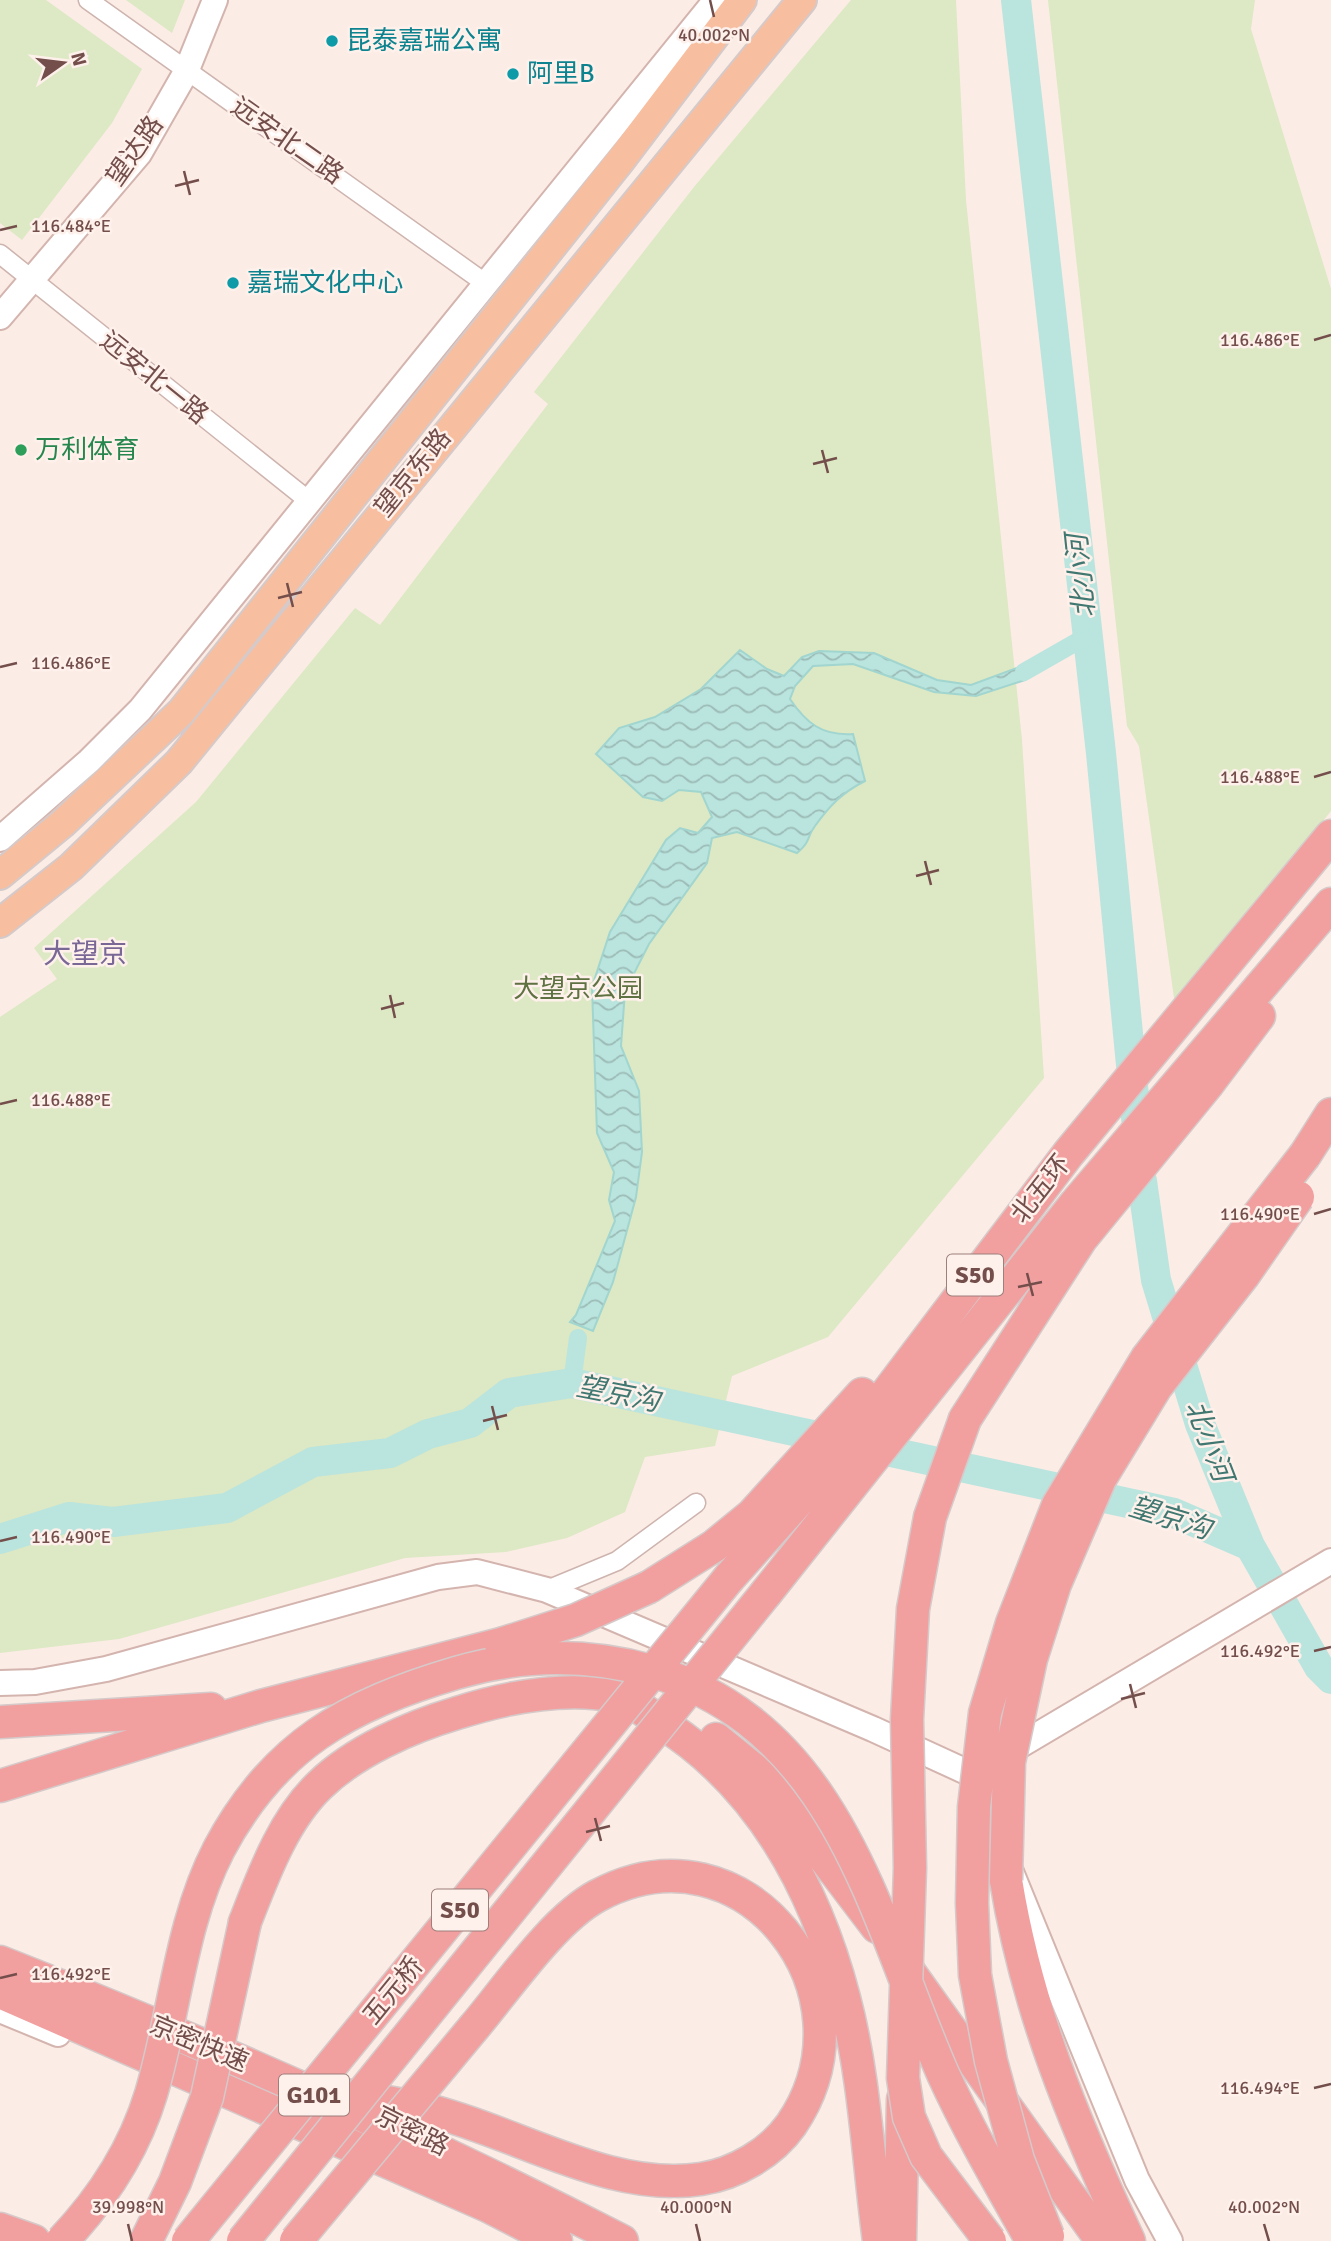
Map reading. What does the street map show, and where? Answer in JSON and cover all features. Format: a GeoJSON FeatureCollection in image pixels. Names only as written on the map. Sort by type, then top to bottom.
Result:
{"type":"FeatureCollection","features":[{"type":"Feature","properties":{"kind":"highway","name":"北五环"},"geometry":{"type":"LineString","coordinates":[[831,1447],[874,1395],[908,1363],[1068,1154],[1331,836]]}},
{"type":"Feature","properties":{"kind":"highway","name":"北五环"},"geometry":{"type":"LineString","coordinates":[[766,1593],[1076,1203],[1331,904]]}},
{"type":"Feature","properties":{"kind":"highway"},"geometry":{"type":"LineString","coordinates":[[900,2241],[910,1868],[907,1719],[913,1609],[930,1517],[965,1419],[1082,1239],[1207,1085],[1331,919]]}},
{"type":"Feature","properties":{"kind":"highway"},"geometry":{"type":"LineString","coordinates":[[1129,2241],[1093,2163],[1040,2027],[1017,1945],[1006,1880],[1009,1762],[1031,1659],[1055,1584],[1100,1479],[1156,1387],[1244,1276],[1317,1158],[1331,1114]]}},
{"type":"Feature","properties":{"kind":"highway"},"geometry":{"type":"LineString","coordinates":[[1050,2241],[1014,2147],[991,2061],[975,1975],[972,1903],[974,1807],[985,1713],[1012,1623],[1058,1505],[1147,1358],[1317,1158]]}},
{"type":"Feature","properties":{"kind":"highway"},"geometry":{"type":"LineString","coordinates":[[4,1786],[261,1706],[501,1644],[576,1620],[649,1587],[713,1546],[831,1447]]}},
{"type":"Feature","properties":{"kind":"highway","name":"五元桥"},"geometry":{"type":"LineString","coordinates":[[188,2241],[729,1578],[831,1447]]}},
{"type":"Feature","properties":{"kind":"highway","name":"五元桥"},"geometry":{"type":"LineString","coordinates":[[243,2241],[766,1593]]}},
{"type":"Feature","properties":{"kind":"highway"},"geometry":{"type":"LineString","coordinates":[[62,2241],[110,2182],[132,2142],[151,2096],[205,1878],[248,1802],[278,1767],[318,1732],[383,1697],[472,1668],[566,1656],[612,1660],[678,1679],[716,1697],[785,1751],[844,1836],[943,2074],[976,2141],[1032,2241]]}},
{"type":"Feature","properties":{"kind":"highway"},"geometry":{"type":"LineString","coordinates":[[146,2241],[176,2182],[207,2097],[245,1922],[267,1865],[292,1822],[318,1787],[341,1768],[380,1745],[444,1717],[514,1698],[555,1694],[619,1696],[664,1707],[706,1730],[763,1777],[827,1856],[1102,2241]]}},
{"type":"Feature","properties":{"kind":"highway"},"geometry":{"type":"LineString","coordinates":[[619,1696],[715,1761],[747,1796],[782,1844],[815,1911],[844,1997],[861,2080],[879,2241]]}},
{"type":"Feature","properties":{"kind":"highway"},"geometry":{"type":"LineString","coordinates":[[0,1722],[261,1706]]}},
{"type":"Feature","properties":{"kind":"highway"},"geometry":{"type":"LineString","coordinates":[[296,2241],[475,2026],[562,1923],[597,1896],[667,1874],[703,1878],[744,1895],[779,1924],[803,1962],[821,2015],[820,2062],[806,2102],[780,2140],[743,2166],[703,2179],[665,2183],[611,2172],[431,2111],[340,2094]]}},
{"type":"Feature","properties":{"kind":"highway","name":"京密快速"},"geometry":{"type":"LineString","coordinates":[[0,1962],[187,2038],[466,2163],[623,2241]]}},
{"type":"Feature","properties":{"kind":"highway","name":"京密快速"},"geometry":{"type":"LineString","coordinates":[[0,1992],[476,2200],[556,2241]]}},
{"type":"Feature","properties":{"kind":"highway"},"geometry":{"type":"LineString","coordinates":[[904,2078],[909,2117],[926,2156],[990,2241]]}},
{"type":"Feature","properties":{"kind":"highway"},"geometry":{"type":"LineString","coordinates":[[0,2229],[34,2241]]}},
{"type":"Feature","properties":{"kind":"main road","name":"望京东路"},"geometry":{"type":"LineString","coordinates":[[0,875],[62,824],[181,712],[620,161],[742,0]]}},
{"type":"Feature","properties":{"kind":"main road","name":"望京东路"},"geometry":{"type":"LineString","coordinates":[[0,923],[71,867],[179,762],[802,0]]}},
{"type":"Feature","properties":{"kind":"street","name":"远安北二路"},"geometry":{"type":"LineString","coordinates":[[88,0],[485,283]]}},
{"type":"Feature","properties":{"kind":"street","name":"望达路"},"geometry":{"type":"LineString","coordinates":[[0,317],[139,154],[186,72],[215,0]]}},
{"type":"Feature","properties":{"kind":"street"},"geometry":{"type":"LineString","coordinates":[[0,839],[89,761],[139,710],[716,0]]}},
{"type":"Feature","properties":{"kind":"street"},"geometry":{"type":"LineString","coordinates":[[577,171],[620,161]]}},
{"type":"Feature","properties":{"kind":"street","name":"远安北一路"},"geometry":{"type":"LineString","coordinates":[[0,254],[309,501]]}},
{"type":"Feature","properties":{"kind":"street"},"geometry":{"type":"LineString","coordinates":[[216,668],[225,601]]}},
{"type":"Feature","properties":{"kind":"street"},"geometry":{"type":"LineString","coordinates":[[548,1590],[617,1562],[696,1503]]}},
{"type":"Feature","properties":{"kind":"street"},"geometry":{"type":"LineString","coordinates":[[971,1774],[1331,1561]]}},
{"type":"Feature","properties":{"kind":"street"},"geometry":{"type":"LineString","coordinates":[[0,1683],[35,1682],[106,1669],[438,1577],[477,1572],[548,1590],[971,1774],[1137,2180],[1170,2241]]}},
{"type":"Feature","properties":{"kind":"street","name":"京密路"},"geometry":{"type":"LineString","coordinates":[[0,1955],[275,2071],[340,2094],[623,2241]]}},
{"type":"Feature","properties":{"kind":"street","name":"京密路"},"geometry":{"type":"LineString","coordinates":[[0,2010],[477,2212],[536,2241]]}},
{"type":"Feature","properties":{"kind":"green space"},"geometry":{"type":"Polygon","coordinates":[[[0,0],[46,0],[142,69],[112,123],[22,240],[0,223],[0,0]]]}},
{"type":"Feature","properties":{"kind":"green space"},"geometry":{"type":"Polygon","coordinates":[[[126,0],[185,0],[172,33],[126,0]]]}},
{"type":"Feature","properties":{"kind":"green space","name":"大望京公园"},"geometry":{"type":"Polygon","coordinates":[[[851,0],[956,0],[966,200],[1022,740],[1044,1078],[828,1337],[732,1376],[715,1446],[645,1457],[625,1512],[567,1538],[506,1552],[405,1558],[119,1639],[0,1653],[0,1017],[57,979],[34,948],[196,802],[355,608],[380,625],[548,404],[534,392],[694,187],[851,0]]]}},
{"type":"Feature","properties":{"kind":"green space"},"geometry":{"type":"Polygon","coordinates":[[[1048,0],[1255,0],[1251,29],[1331,289],[1331,811],[1175,1005],[1139,746],[1127,726],[1048,0]]]}},
{"type":"Feature","properties":{"kind":"water"},"geometry":{"type":"Polygon","coordinates":[[[740,650],[767,669],[784,676],[802,657],[819,651],[874,653],[937,680],[971,685],[1022,666],[1025,680],[976,696],[934,692],[853,664],[813,666],[795,686],[790,699],[809,721],[832,733],[853,734],[865,781],[832,805],[797,853],[737,832],[712,838],[707,863],[649,944],[625,991],[621,1046],[639,1091],[642,1152],[636,1197],[613,1282],[593,1331],[570,1322],[576,1315],[615,1221],[609,1200],[614,1172],[597,1133],[592,987],[610,932],[666,840],[680,828],[698,833],[712,817],[701,792],[679,790],[662,801],[643,797],[596,754],[619,728],[655,717],[701,689],[740,650]]]}},
{"type":"Feature","properties":{"kind":"waterway","name":"北小河"},"geometry":{"type":"LineString","coordinates":[[1016,0],[1101,753],[1139,1148]]}},
{"type":"Feature","properties":{"kind":"waterway"},"geometry":{"type":"LineString","coordinates":[[1024,672],[1087,636]]}},
{"type":"Feature","properties":{"kind":"waterway","name":"北小河"},"geometry":{"type":"LineString","coordinates":[[1142,1181],[1156,1280],[1200,1424],[1250,1546],[1319,1667],[1331,1679]]}},
{"type":"Feature","properties":{"kind":"waterway"},"geometry":{"type":"LineString","coordinates":[[572,1383],[578,1338]]}},
{"type":"Feature","properties":{"kind":"waterway","name":"望京沟"},"geometry":{"type":"LineString","coordinates":[[0,1539],[69,1517],[113,1522],[227,1508],[313,1462],[390,1453],[428,1434],[470,1423],[509,1393],[572,1383],[1174,1513],[1250,1546]]}},
{"type":"Feature","properties":{"kind":"place","name":"昆泰嘉瑞公寓"},"geometry":{"type":"Point","coordinates":[332,41]}},
{"type":"Feature","properties":{"kind":"place","name":"阿里B"},"geometry":{"type":"Point","coordinates":[513,74]}},
{"type":"Feature","properties":{"kind":"place","name":"嘉瑞文化中心"},"geometry":{"type":"Point","coordinates":[233,283]}},
{"type":"Feature","properties":{"kind":"place","name":"万利体育"},"geometry":{"type":"Point","coordinates":[21,450]}},
{"type":"Feature","properties":{"kind":"district","name":"大望京"},"geometry":{"type":"Point","coordinates":[85,954]}}]}
